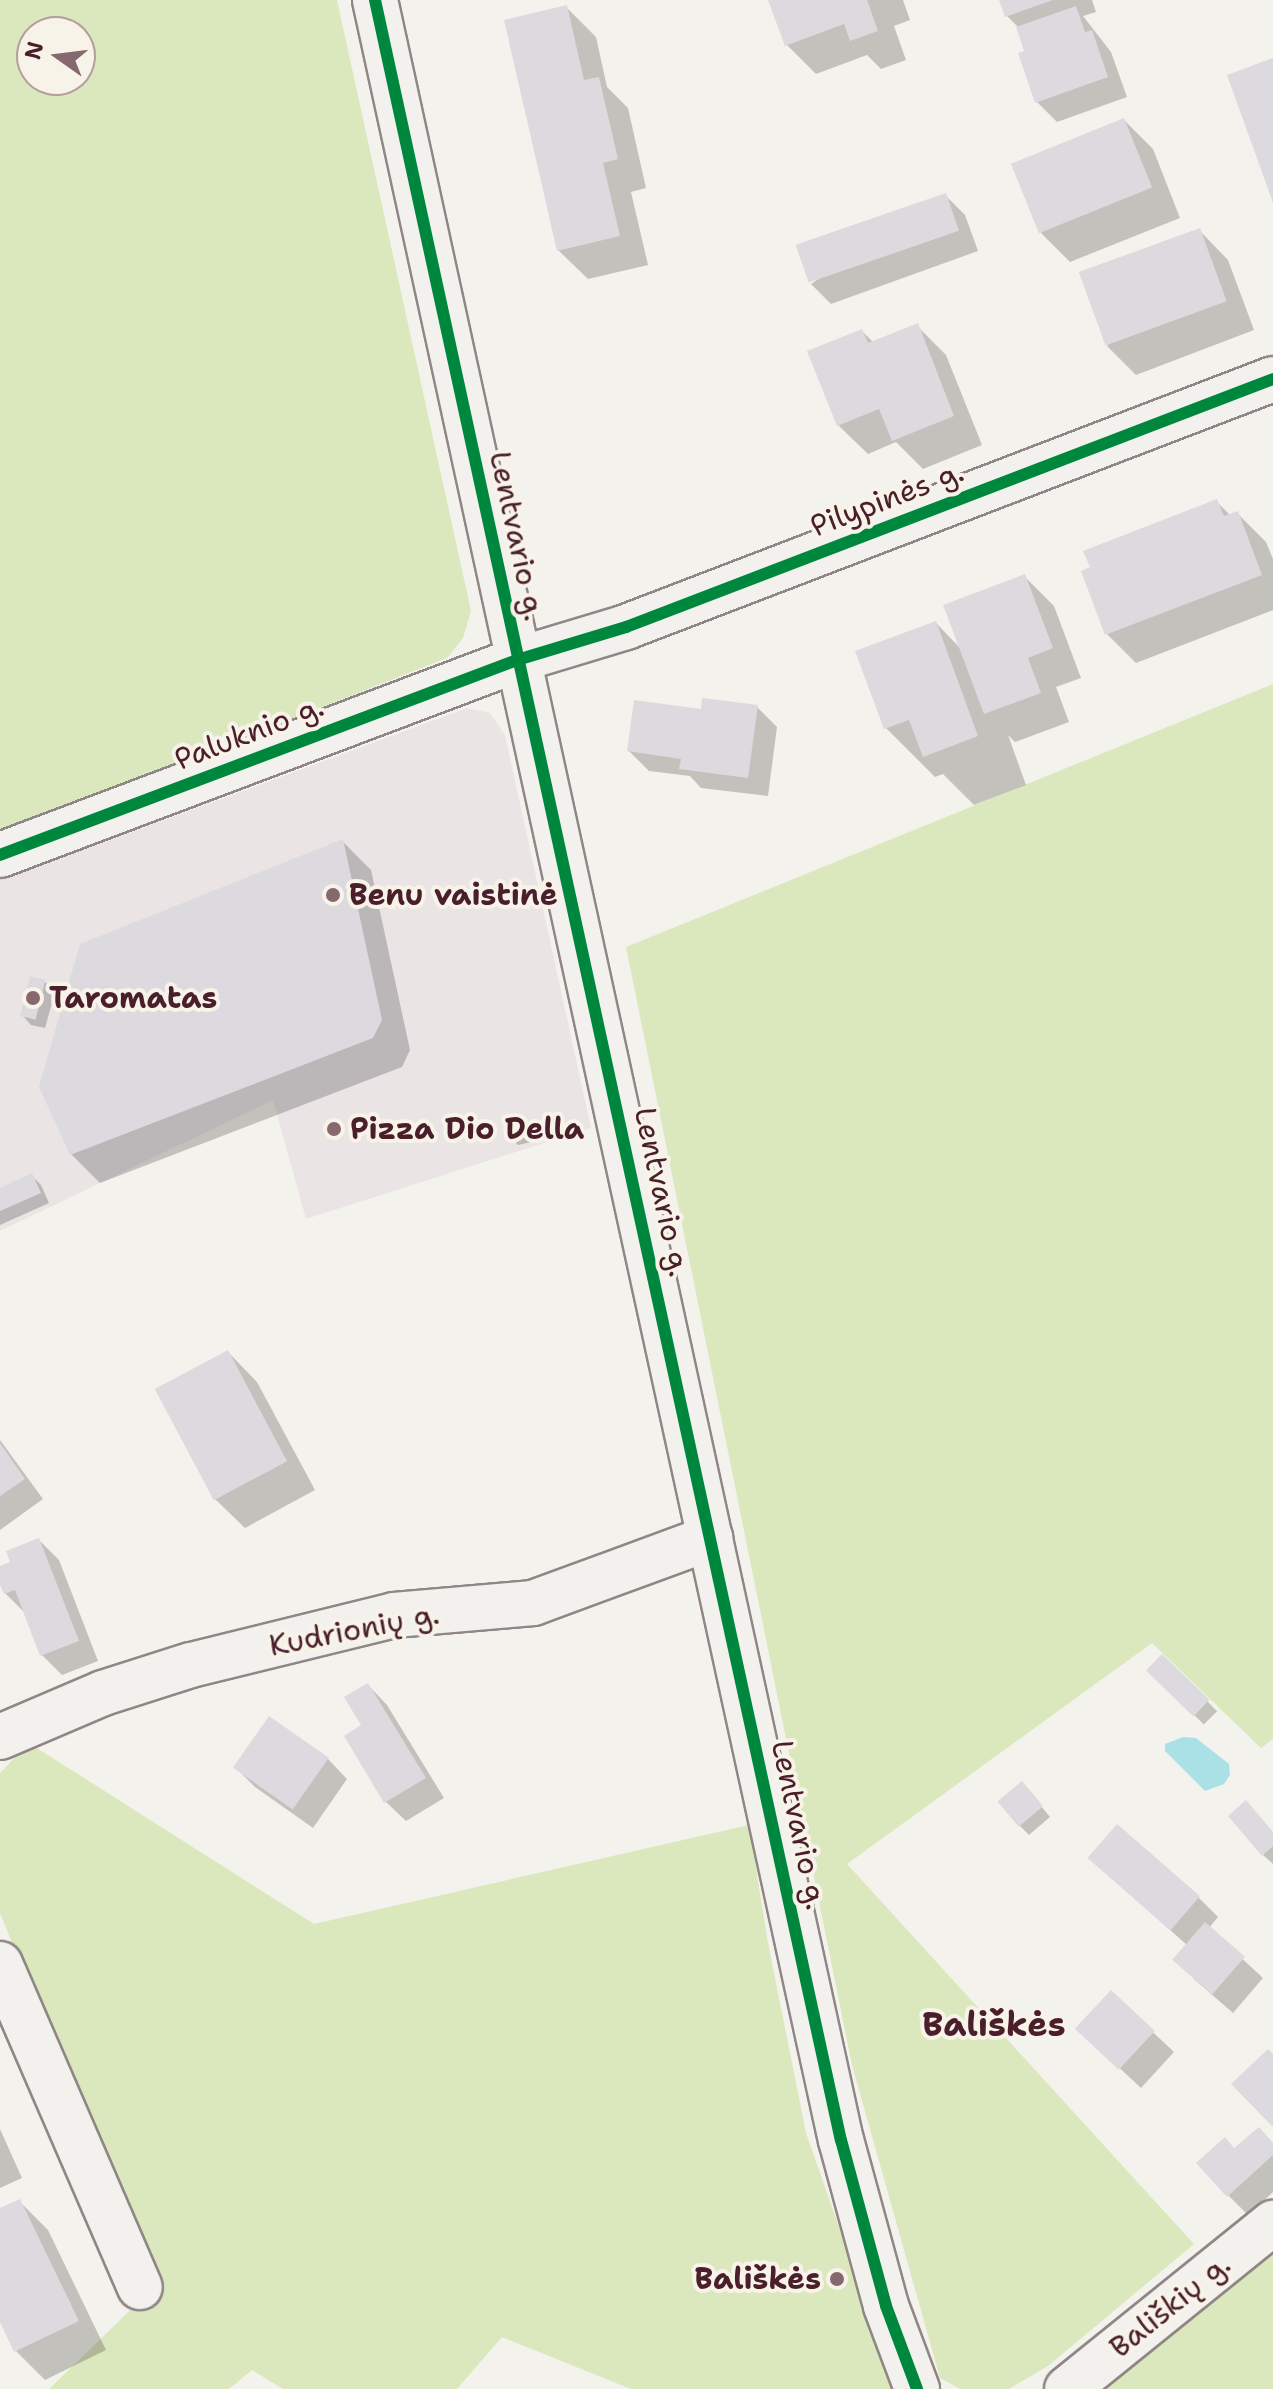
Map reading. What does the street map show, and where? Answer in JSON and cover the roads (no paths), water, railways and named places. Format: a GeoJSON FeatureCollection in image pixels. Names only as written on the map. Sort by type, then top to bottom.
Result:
{"type":"FeatureCollection","features":[{"type":"Feature","properties":{"kind":"street","name":"Lentvario g."},"geometry":{"type":"LineString","coordinates":[[375,0],[841,2140],[886,2306],[917,2389]]}},
{"type":"Feature","properties":{"kind":"street","name":"Pilypinės g."},"geometry":{"type":"LineString","coordinates":[[517,660],[626,627],[1273,379]]}},
{"type":"Feature","properties":{"kind":"street","name":"Paluknio g."},"geometry":{"type":"LineString","coordinates":[[0,855],[517,660]]}},
{"type":"Feature","properties":{"kind":"street","name":"Kudrionių g."},"geometry":{"type":"LineString","coordinates":[[0,1737],[103,1693],[191,1665],[394,1615],[533,1603],[710,1538]]}},
{"type":"Feature","properties":{"kind":"street"},"geometry":{"type":"LineString","coordinates":[[0,1964],[140,2287]]}},
{"type":"Feature","properties":{"kind":"street","name":"Bališkių g."},"geometry":{"type":"LineString","coordinates":[[1067,2389],[1273,2223]]}},
{"type":"Feature","properties":{"kind":"water"},"geometry":{"type":"Polygon","coordinates":[[[1183,1737],[1196,1738],[1229,1764],[1230,1775],[1224,1784],[1205,1791],[1165,1751],[1165,1744],[1183,1737]]]}},
{"type":"Feature","properties":{"kind":"place","name":"Benu vaistinė"},"geometry":{"type":"Point","coordinates":[333,895]}},
{"type":"Feature","properties":{"kind":"place","name":"Taromatas"},"geometry":{"type":"Point","coordinates":[33,998]}},
{"type":"Feature","properties":{"kind":"place","name":"Pizza Dio Della"},"geometry":{"type":"Point","coordinates":[334,1129]}},
{"type":"Feature","properties":{"kind":"place","name":"Bališkės"},"geometry":{"type":"Point","coordinates":[837,2279]}},
{"type":"Feature","properties":{"kind":"district","name":"Bališkės"},"geometry":{"type":"Point","coordinates":[994,2025]}}]}
